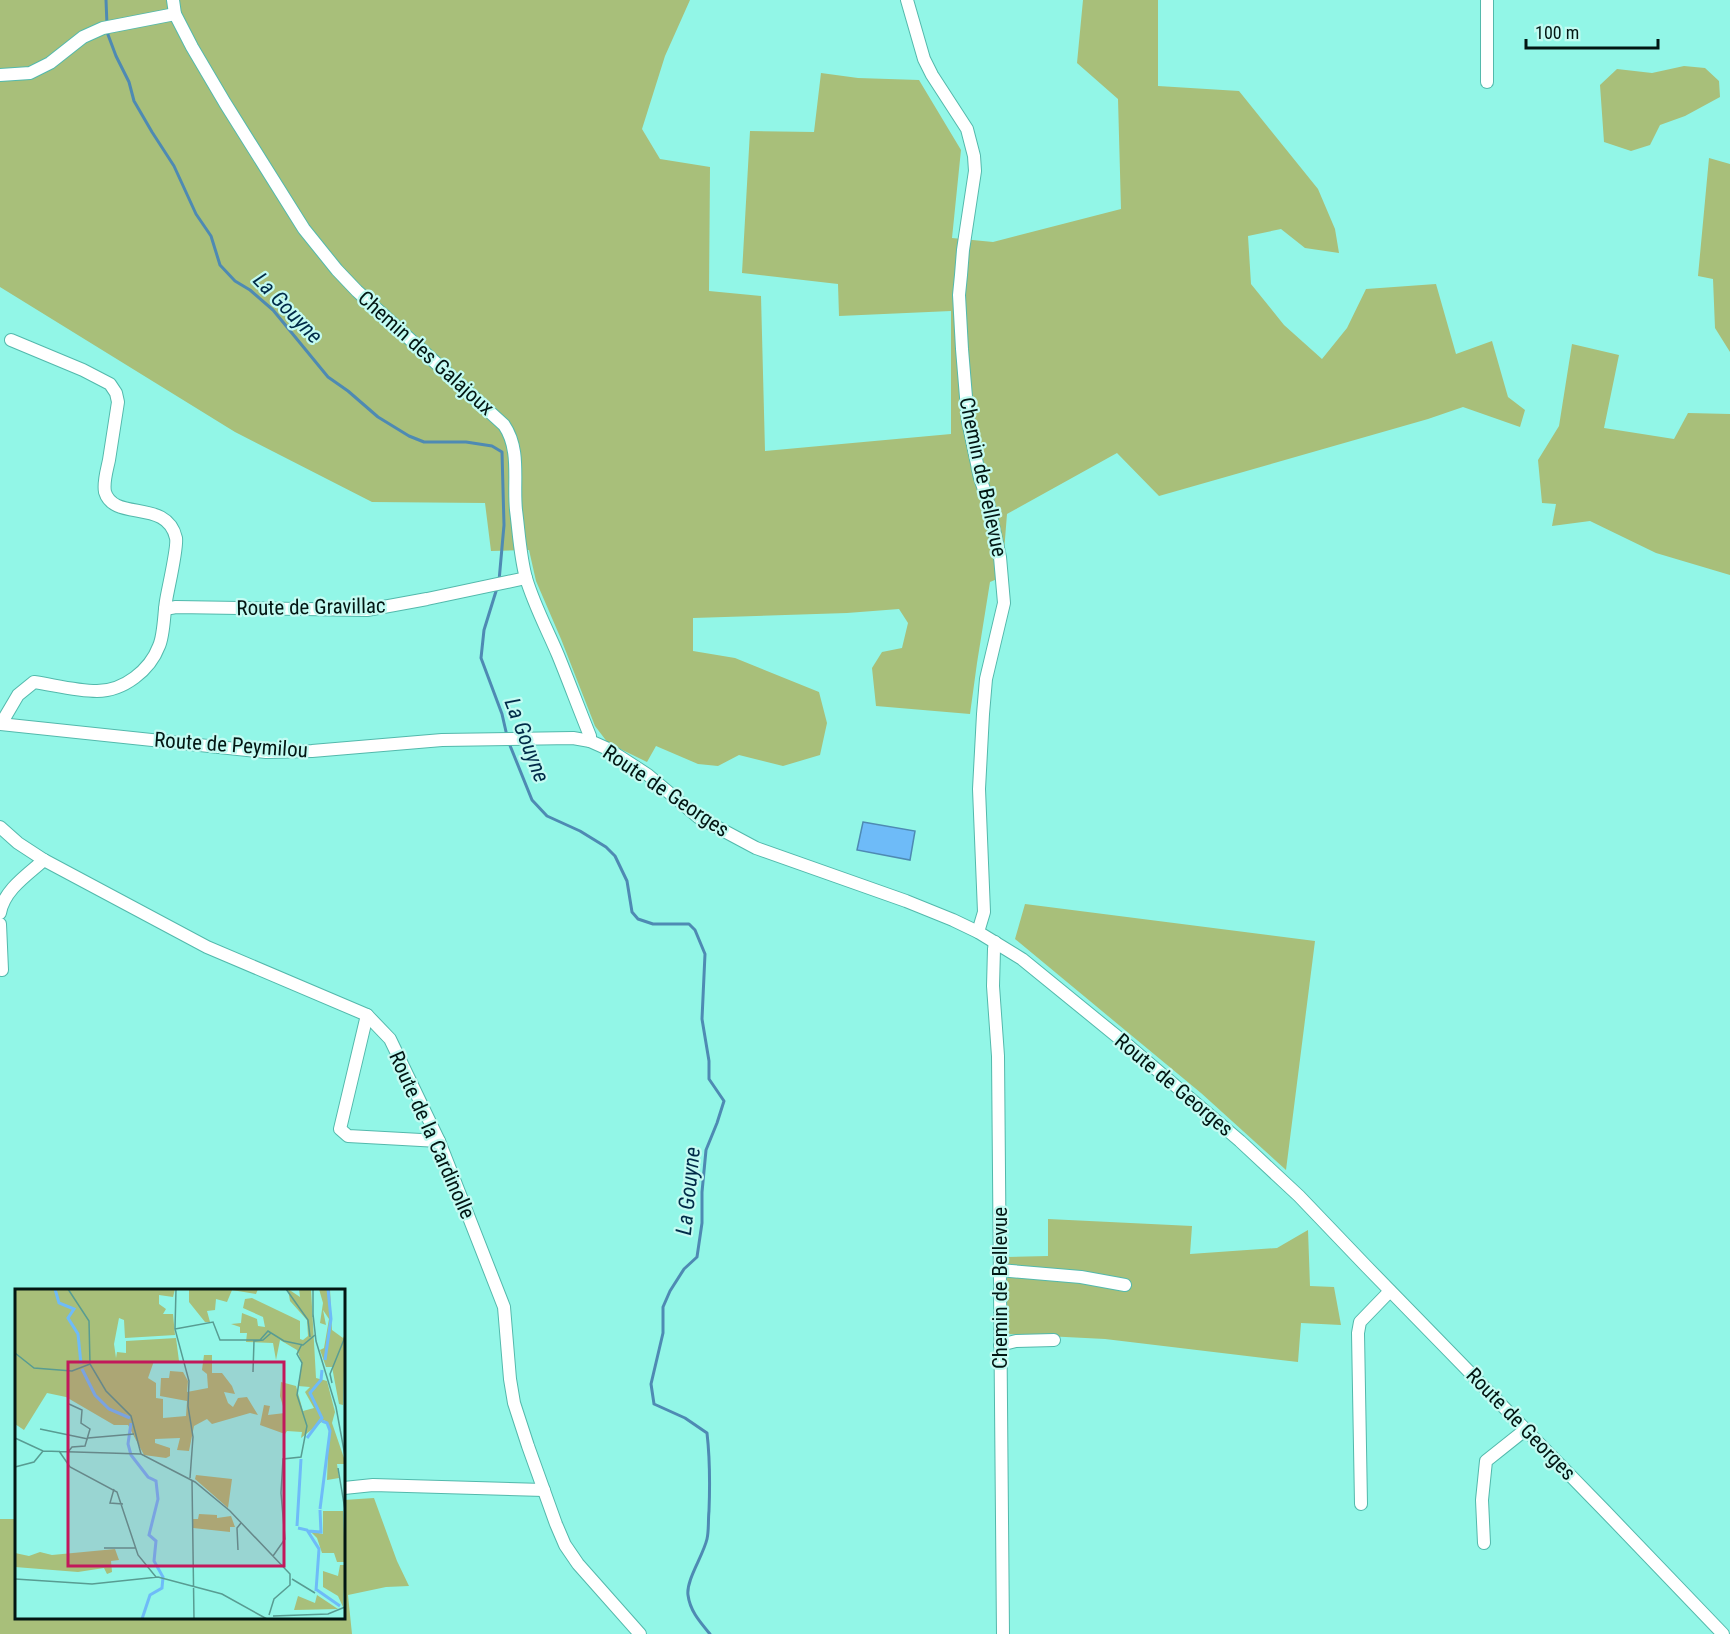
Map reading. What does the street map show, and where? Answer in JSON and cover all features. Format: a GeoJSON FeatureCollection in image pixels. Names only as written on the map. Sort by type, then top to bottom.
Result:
{"type":"FeatureCollection","features":[{"type":"Feature","properties":{"kind":"street","name":"Chemin des Galajoux"},"geometry":{"type":"LineString","coordinates":[[173,0],[175,14],[225,103],[304,229],[357,291],[509,432],[515,450],[515,503],[526,578],[590,736],[590,741]]}},
{"type":"Feature","properties":{"kind":"street","name":"Chemin de Bellevue"},"geometry":{"type":"LineString","coordinates":[[907,0],[924,59],[967,129],[972,141],[974,156],[975,171],[959,295],[962,359],[968,421],[997,543],[1004,595],[1000,623],[986,679],[983,714],[979,789],[984,912],[978,932]]}},
{"type":"Feature","properties":{"kind":"street"},"geometry":{"type":"LineString","coordinates":[[1487,0],[1487,82]]}},
{"type":"Feature","properties":{"kind":"street"},"geometry":{"type":"LineString","coordinates":[[0,75],[30,73],[50,63],[83,38],[107,28],[175,14]]}},
{"type":"Feature","properties":{"kind":"street"},"geometry":{"type":"LineString","coordinates":[[1,724],[18,695],[34,682],[100,692],[141,674],[151,663],[160,644],[176,542],[169,523],[153,513],[118,508],[108,499],[105,479],[118,402],[116,393],[110,384],[83,370],[11,340]]}},
{"type":"Feature","properties":{"kind":"street","name":"Route de Gravillac"},"geometry":{"type":"LineString","coordinates":[[165,609],[176,607],[368,610],[526,578]]}},
{"type":"Feature","properties":{"kind":"street","name":"Route de Peymilou"},"geometry":{"type":"LineString","coordinates":[[1,724],[266,752],[312,752],[442,740],[498,739]]}},
{"type":"Feature","properties":{"kind":"street","name":"Route de Georges"},"geometry":{"type":"LineString","coordinates":[[498,739],[573,738],[590,741],[608,749],[648,775],[698,818],[756,848],[906,901],[978,932],[1022,959],[1240,1141],[1299,1196],[1723,1634]]}},
{"type":"Feature","properties":{"kind":"street","name":"Route de la Cardinolle"},"geometry":{"type":"LineString","coordinates":[[0,827],[18,843],[44,860],[207,947],[367,1015],[390,1039],[439,1141],[504,1307],[514,1402],[556,1524],[571,1555],[640,1634]]}},
{"type":"Feature","properties":{"kind":"street"},"geometry":{"type":"LineString","coordinates":[[0,913],[10,892],[44,860]]}},
{"type":"Feature","properties":{"kind":"street"},"geometry":{"type":"LineString","coordinates":[[0,924],[2,970]]}},
{"type":"Feature","properties":{"kind":"street","name":"Chemin de Bellevue"},"geometry":{"type":"LineString","coordinates":[[995,942],[993,986],[998,1056],[1003,1634]]}},
{"type":"Feature","properties":{"kind":"street"},"geometry":{"type":"LineString","coordinates":[[367,1015],[340,1129],[348,1136],[439,1141]]}},
{"type":"Feature","properties":{"kind":"street"},"geometry":{"type":"LineString","coordinates":[[999,1270],[1081,1277],[1125,1285]]}},
{"type":"Feature","properties":{"kind":"street"},"geometry":{"type":"LineString","coordinates":[[1361,1504],[1358,1333],[1360,1322],[1390,1291]]}},
{"type":"Feature","properties":{"kind":"street"},"geometry":{"type":"LineString","coordinates":[[1000,1345],[1016,1341],[1054,1340]]}},
{"type":"Feature","properties":{"kind":"street"},"geometry":{"type":"LineString","coordinates":[[1484,1543],[1482,1500],[1486,1461],[1525,1430]]}},
{"type":"Feature","properties":{"kind":"street"},"geometry":{"type":"LineString","coordinates":[[345,1488],[373,1485],[544,1490]]}},
{"type":"Feature","properties":{"kind":"green space"},"geometry":{"type":"Polygon","coordinates":[[[0,0],[690,0],[665,56],[642,129],[660,159],[710,167],[709,291],[761,296],[765,451],[951,434],[951,311],[839,316],[838,284],[742,273],[750,131],[814,132],[821,73],[858,78],[919,80],[961,150],[952,238],[993,242],[1121,209],[1118,99],[1077,63],[1083,0],[1158,0],[1158,86],[1239,91],[1318,189],[1335,229],[1339,253],[1305,248],[1281,229],[1248,236],[1251,284],[1284,325],[1322,359],[1347,328],[1366,289],[1436,284],[1456,354],[1492,341],[1508,397],[1525,410],[1520,427],[1463,407],[1159,496],[1117,453],[1007,514],[1002,577],[990,582],[970,714],[876,706],[872,668],[882,652],[902,648],[908,623],[899,609],[693,618],[693,651],[735,658],[819,692],[827,723],[820,755],[783,766],[739,755],[718,766],[698,764],[656,746],[647,762],[608,743],[595,726],[536,581],[529,550],[491,551],[485,503],[372,502],[235,432],[0,287],[0,0]]]}},
{"type":"Feature","properties":{"kind":"green space"},"geometry":{"type":"Polygon","coordinates":[[[1684,66],[1705,68],[1719,81],[1720,97],[1685,116],[1660,125],[1650,145],[1631,151],[1604,142],[1600,85],[1617,69],[1652,73],[1684,66]]]}},
{"type":"Feature","properties":{"kind":"green space"},"geometry":{"type":"Polygon","coordinates":[[[1709,158],[1730,164],[1730,352],[1715,328],[1713,279],[1698,276],[1709,158]]]}},
{"type":"Feature","properties":{"kind":"green space"},"geometry":{"type":"Polygon","coordinates":[[[1572,344],[1619,355],[1604,428],[1674,439],[1688,413],[1730,414],[1730,575],[1656,553],[1590,521],[1552,526],[1556,504],[1542,503],[1538,460],[1559,426],[1572,344]]]}},
{"type":"Feature","properties":{"kind":"green space"},"geometry":{"type":"Polygon","coordinates":[[[1025,904],[1315,941],[1286,1170],[1201,1093],[1015,939],[1025,904]]]}},
{"type":"Feature","properties":{"kind":"green space"},"geometry":{"type":"Polygon","coordinates":[[[1048,1219],[1192,1226],[1190,1254],[1277,1248],[1308,1230],[1310,1286],[1334,1287],[1341,1325],[1301,1323],[1298,1362],[1105,1339],[1006,1334],[1007,1257],[1048,1256],[1048,1219]]]}},
{"type":"Feature","properties":{"kind":"green space"},"geometry":{"type":"Polygon","coordinates":[[[374,1498],[397,1561],[409,1586],[386,1587],[348,1595],[352,1634],[0,1634],[0,1519],[15,1519],[15,1619],[345,1619],[345,1500],[374,1498]]]}},
{"type":"Feature","properties":{"kind":"water"},"geometry":{"type":"Polygon","coordinates":[[[863,822],[915,831],[910,860],[857,850],[863,822]]]}},
{"type":"Feature","properties":{"kind":"waterway","name":"La Gouyne"},"geometry":{"type":"LineString","coordinates":[[106,0],[107,25]]}},
{"type":"Feature","properties":{"kind":"waterway","name":"La Gouyne"},"geometry":{"type":"LineString","coordinates":[[107,32],[129,82],[134,101],[174,166],[196,214],[211,236],[220,265],[235,281],[250,290],[273,310],[328,377],[378,417],[409,436],[424,442],[466,442],[492,446],[502,452],[504,525],[499,581]]}},
{"type":"Feature","properties":{"kind":"waterway","name":"La Gouyne"},"geometry":{"type":"LineString","coordinates":[[497,588],[484,630],[481,658],[502,714],[507,736]]}},
{"type":"Feature","properties":{"kind":"waterway","name":"La Gouyne"},"geometry":{"type":"LineString","coordinates":[[509,743],[532,800],[547,816],[580,831],[606,847],[615,856],[627,881],[632,912],[638,919],[653,924],[689,924],[695,930],[705,954],[702,1019],[709,1061],[709,1079],[724,1101],[706,1150],[702,1223],[697,1257],[684,1269],[663,1307],[663,1333],[651,1384],[654,1404],[685,1418],[707,1433],[710,1482],[708,1536],[690,1582],[688,1595],[693,1611],[710,1634]]}}]}
